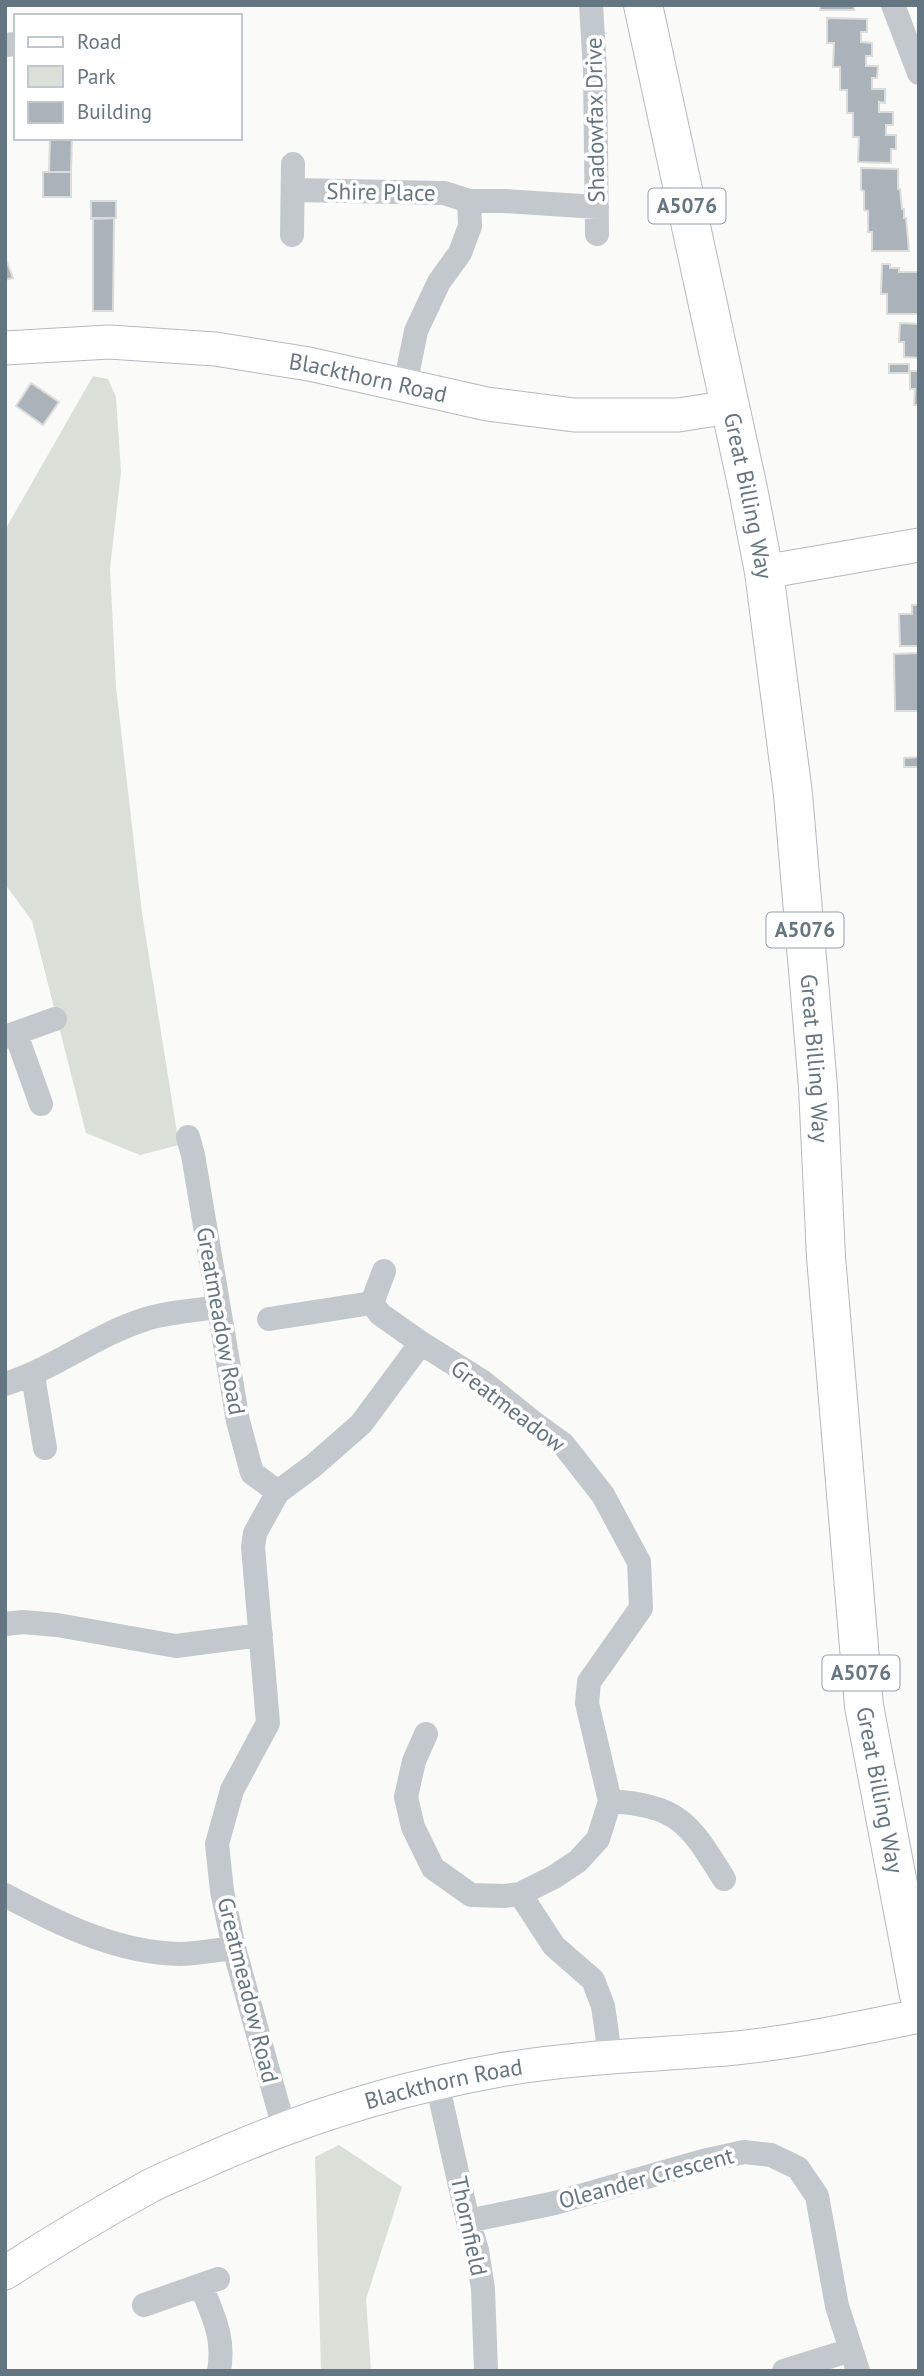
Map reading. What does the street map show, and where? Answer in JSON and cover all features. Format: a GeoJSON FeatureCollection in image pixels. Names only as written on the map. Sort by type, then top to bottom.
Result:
{"type":"FeatureCollection","features":[{"type":"Feature","properties":{"kind":"main road","name":"Great Billing Way"},"geometry":{"type":"LineString","coordinates":[[643,5],[764,572],[793,794],[818,1087],[829,1290],[864,1706],[919,1994]]}},
{"type":"Feature","properties":{"kind":"street","name":"Shadowfax Drive"},"geometry":{"type":"LineString","coordinates":[[591,5],[595,70],[597,234]]}},
{"type":"Feature","properties":{"kind":"street"},"geometry":{"type":"LineString","coordinates":[[892,5],[919,73]]}},
{"type":"Feature","properties":{"kind":"street","name":"Shire Place"},"geometry":{"type":"LineString","coordinates":[[292,235],[293,163]]}},
{"type":"Feature","properties":{"kind":"street","name":"Shire Place"},"geometry":{"type":"LineString","coordinates":[[293,190],[444,193],[469,201],[597,207]]}},
{"type":"Feature","properties":{"kind":"street","name":"Shire Place"},"geometry":{"type":"LineString","coordinates":[[405,386],[416,331],[439,282],[460,253],[470,226],[469,201]]}},
{"type":"Feature","properties":{"kind":"street","name":"Blackthorn Road"},"geometry":{"type":"LineString","coordinates":[[5,348],[109,342],[215,349],[309,363],[487,404],[574,415],[678,415],[730,407]]}},
{"type":"Feature","properties":{"kind":"street"},"geometry":{"type":"LineString","coordinates":[[764,572],[919,545]]}},
{"type":"Feature","properties":{"kind":"street"},"geometry":{"type":"LineString","coordinates":[[41,1104],[11,1035],[55,1019]]}},
{"type":"Feature","properties":{"kind":"street","name":"Greatmeadow Road"},"geometry":{"type":"LineString","coordinates":[[188,1137],[238,1421],[252,1473],[278,1492]]}},
{"type":"Feature","properties":{"kind":"street"},"geometry":{"type":"LineString","coordinates":[[269,1319],[372,1303],[384,1271]]}},
{"type":"Feature","properties":{"kind":"street","name":"Greatmeadow"},"geometry":{"type":"LineString","coordinates":[[372,1303],[380,1314],[483,1382],[563,1444],[603,1494],[639,1562],[641,1608],[589,1682],[587,1703],[610,1801]]}},
{"type":"Feature","properties":{"kind":"street"},"geometry":{"type":"LineString","coordinates":[[5,1384],[33,1376],[144,1319],[217,1307]]}},
{"type":"Feature","properties":{"kind":"street","name":"Greatmeadow Road"},"geometry":{"type":"LineString","coordinates":[[284,2128],[234,1948],[222,1891],[217,1844],[232,1790],[268,1724],[253,1547],[255,1533],[278,1492],[361,1424],[421,1343]]}},
{"type":"Feature","properties":{"kind":"street"},"geometry":{"type":"LineString","coordinates":[[33,1376],[45,1448]]}},
{"type":"Feature","properties":{"kind":"street"},"geometry":{"type":"LineString","coordinates":[[5,1624],[23,1622],[57,1625],[176,1646],[261,1635]]}},
{"type":"Feature","properties":{"kind":"street"},"geometry":{"type":"LineString","coordinates":[[426,1734],[414,1761],[407,1797],[413,1827],[433,1868],[471,1895],[520,1894],[578,1861],[598,1839],[610,1801],[639,1803],[668,1813],[689,1826],[724,1879]]}},
{"type":"Feature","properties":{"kind":"street"},"geometry":{"type":"LineString","coordinates":[[520,1894],[554,1946],[593,1980],[603,2006],[610,2056]]}},
{"type":"Feature","properties":{"kind":"street"},"geometry":{"type":"LineString","coordinates":[[5,1895],[34,1911],[119,1947],[180,1954],[234,1948]]}},
{"type":"Feature","properties":{"kind":"street","name":"Blackthorn Road"},"geometry":{"type":"LineString","coordinates":[[5,2273],[57,2239],[152,2185],[284,2128],[377,2098],[502,2070],[610,2056],[789,2042],[919,2017]]}},
{"type":"Feature","properties":{"kind":"street","name":"Thornfield"},"geometry":{"type":"LineString","coordinates":[[437,2083],[477,2250],[483,2289],[486,2371]]}},
{"type":"Feature","properties":{"kind":"street","name":"Oleander Crescent"},"geometry":{"type":"LineString","coordinates":[[468,2221],[555,2203],[744,2152],[771,2155],[798,2168],[817,2196],[837,2306],[854,2361],[784,2371]]}},
{"type":"Feature","properties":{"kind":"street"},"geometry":{"type":"LineString","coordinates":[[144,2305],[210,2282],[222,2351],[219,2371]]}},
{"type":"Feature","properties":{"kind":"green space"},"geometry":{"type":"Polygon","coordinates":[[[93,376],[108,379],[116,397],[121,472],[110,568],[116,687],[142,913],[179,1145],[140,1155],[86,1133],[32,921],[5,884],[5,530],[93,376]]]}},
{"type":"Feature","properties":{"kind":"green space"},"geometry":{"type":"Polygon","coordinates":[[[339,2145],[402,2187],[366,2299],[371,2371],[321,2371],[315,2157],[339,2145]]]}},
{"type":"Feature","properties":{"kind":"building"},"geometry":{"type":"Polygon","coordinates":[[[820,5],[854,5],[854,10],[820,10],[820,5]]]}},
{"type":"Feature","properties":{"kind":"building"},"geometry":{"type":"Polygon","coordinates":[[[827,18],[867,19],[867,32],[861,32],[861,42],[872,43],[872,56],[866,56],[866,66],[878,66],[877,78],[872,78],[872,89],[885,89],[885,103],[879,102],[879,112],[893,112],[893,125],[886,125],[886,135],[896,135],[896,149],[891,149],[891,163],[858,162],[859,137],[853,137],[853,113],[847,113],[847,90],[840,90],[840,67],[833,67],[834,43],[827,43],[827,18]]]}},
{"type":"Feature","properties":{"kind":"building"},"geometry":{"type":"Polygon","coordinates":[[[50,140],[72,140],[71,172],[49,172],[50,140]]]}},
{"type":"Feature","properties":{"kind":"building"},"geometry":{"type":"Polygon","coordinates":[[[861,168],[898,169],[898,189],[906,218],[909,251],[872,251],[872,232],[868,232],[868,211],[864,210],[864,191],[861,190],[861,168]]]}},
{"type":"Feature","properties":{"kind":"building"},"geometry":{"type":"Polygon","coordinates":[[[43,172],[71,172],[71,197],[43,197],[43,172]]]}},
{"type":"Feature","properties":{"kind":"building"},"geometry":{"type":"Polygon","coordinates":[[[91,201],[116,201],[116,218],[91,219],[91,201]]]}},
{"type":"Feature","properties":{"kind":"building"},"geometry":{"type":"Polygon","coordinates":[[[93,218],[114,218],[113,311],[93,311],[93,218]]]}},
{"type":"Feature","properties":{"kind":"building"},"geometry":{"type":"Polygon","coordinates":[[[5,257],[13,278],[5,280],[5,257]]]}},
{"type":"Feature","properties":{"kind":"building"},"geometry":{"type":"Polygon","coordinates":[[[882,264],[899,268],[899,272],[919,272],[919,314],[887,314],[887,294],[881,294],[882,264]]]}},
{"type":"Feature","properties":{"kind":"building"},"geometry":{"type":"Polygon","coordinates":[[[900,323],[919,324],[919,358],[904,357],[904,342],[899,342],[900,323]]]}},
{"type":"Feature","properties":{"kind":"building"},"geometry":{"type":"Polygon","coordinates":[[[889,364],[909,364],[909,373],[889,373],[889,364]]]}},
{"type":"Feature","properties":{"kind":"building"},"geometry":{"type":"Polygon","coordinates":[[[910,371],[919,371],[919,405],[914,405],[915,389],[910,389],[910,371]]]}},
{"type":"Feature","properties":{"kind":"building"},"geometry":{"type":"Polygon","coordinates":[[[31,383],[59,402],[43,425],[16,406],[31,383]]]}},
{"type":"Feature","properties":{"kind":"building"},"geometry":{"type":"Polygon","coordinates":[[[912,605],[919,605],[919,646],[900,646],[899,614],[912,614],[912,605]]]}},
{"type":"Feature","properties":{"kind":"building"},"geometry":{"type":"Polygon","coordinates":[[[919,653],[919,711],[895,711],[894,654],[919,653]]]}},
{"type":"Feature","properties":{"kind":"building"},"geometry":{"type":"Polygon","coordinates":[[[919,757],[919,767],[904,767],[904,758],[919,757]]]}}]}
